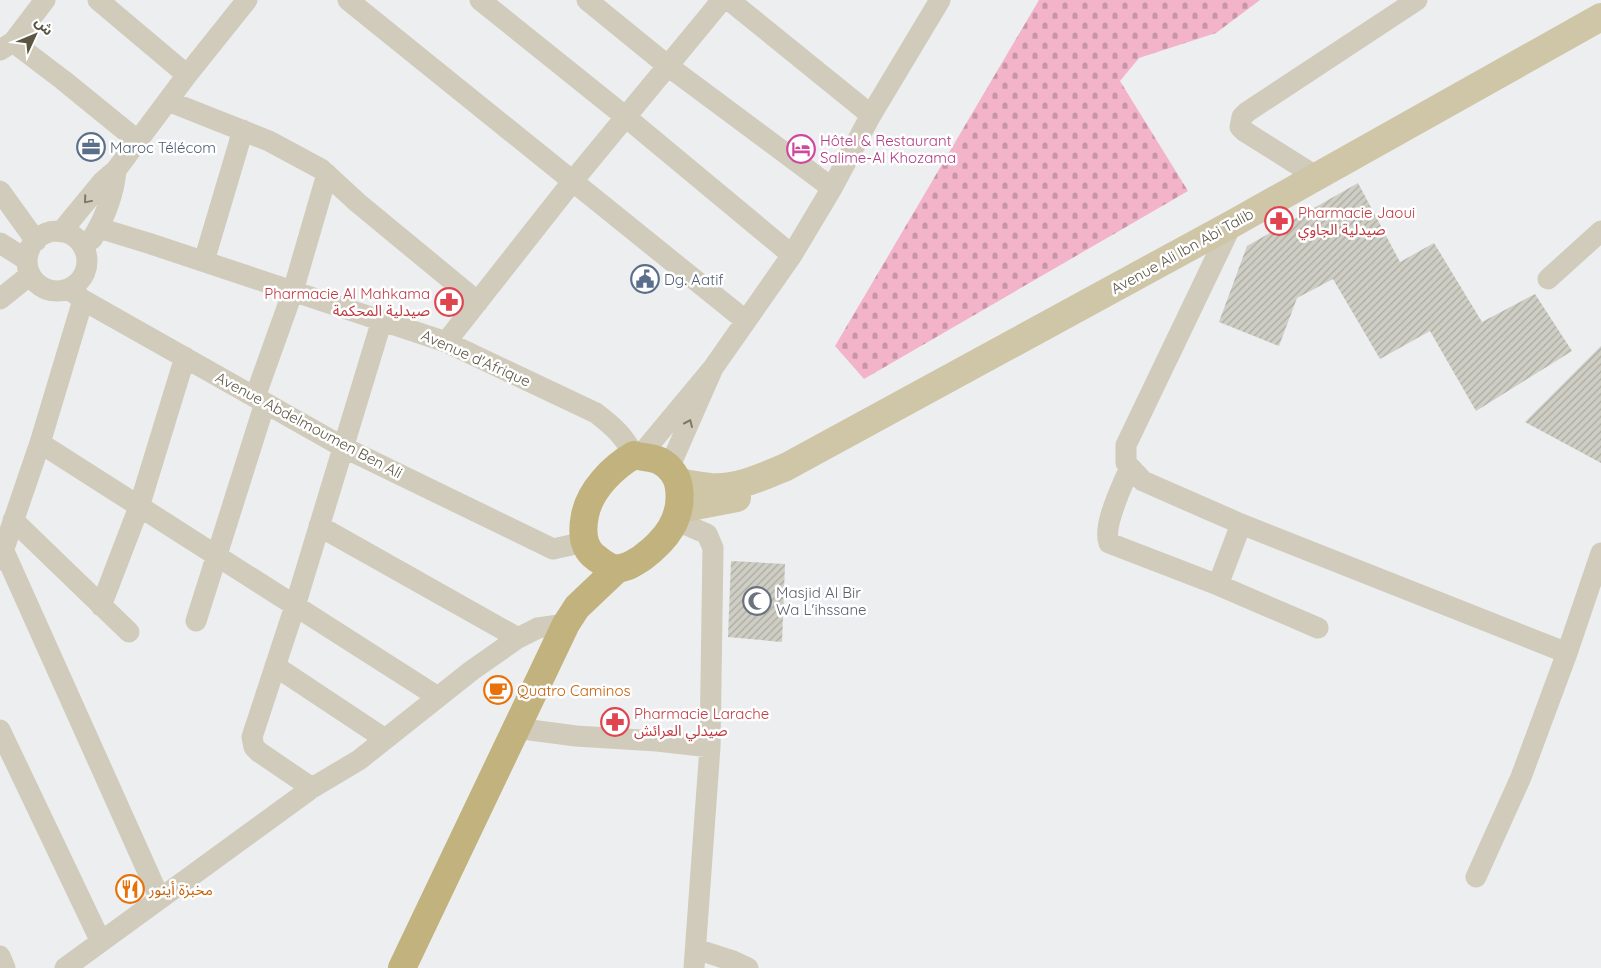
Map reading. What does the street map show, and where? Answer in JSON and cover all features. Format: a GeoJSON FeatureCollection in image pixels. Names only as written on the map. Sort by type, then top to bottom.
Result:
{"type":"FeatureCollection","features":[{"type":"Feature","properties":{"kind":"highway"},"geometry":{"type":"LineString","coordinates":[[571,615],[617,569],[632,565],[664,537],[676,495],[660,461],[637,456],[622,462],[612,470],[586,509],[583,525],[585,542],[589,552],[603,563],[617,569]]}},
{"type":"Feature","properties":{"kind":"highway"},"geometry":{"type":"LineString","coordinates":[[402,968],[571,615],[585,542]]}},
{"type":"Feature","properties":{"kind":"main road","name":"Avenue Ali Ibn Abi Talib"},"geometry":{"type":"LineString","coordinates":[[676,495],[710,487],[725,487],[755,480],[786,467],[1232,224],[1601,17]]}},
{"type":"Feature","properties":{"kind":"street"},"geometry":{"type":"LineString","coordinates":[[45,0],[6,46],[63,80],[138,141]]}},
{"type":"Feature","properties":{"kind":"street"},"geometry":{"type":"LineString","coordinates":[[98,0],[187,75]]}},
{"type":"Feature","properties":{"kind":"street"},"geometry":{"type":"LineString","coordinates":[[61,232],[103,181],[116,170],[187,75],[247,0]]}},
{"type":"Feature","properties":{"kind":"street"},"geometry":{"type":"LineString","coordinates":[[348,0],[746,321]]}},
{"type":"Feature","properties":{"kind":"street"},"geometry":{"type":"LineString","coordinates":[[480,0],[627,118],[792,255]]}},
{"type":"Feature","properties":{"kind":"street"},"geometry":{"type":"LineString","coordinates":[[587,0],[668,66],[832,188]]}},
{"type":"Feature","properties":{"kind":"street"},"geometry":{"type":"LineString","coordinates":[[446,342],[572,182],[627,118],[722,0]]}},
{"type":"Feature","properties":{"kind":"street"},"geometry":{"type":"LineString","coordinates":[[729,0],[871,115]]}},
{"type":"Feature","properties":{"kind":"street"},"geometry":{"type":"LineString","coordinates":[[637,456],[713,368],[792,255],[832,188],[871,115],[940,0]]}},
{"type":"Feature","properties":{"kind":"street"},"geometry":{"type":"LineString","coordinates":[[1317,176],[1244,131],[1240,127],[1242,117],[1417,0]]}},
{"type":"Feature","properties":{"kind":"street"},"geometry":{"type":"LineString","coordinates":[[168,101],[270,141],[303,158],[326,174],[358,203],[478,302]]}},
{"type":"Feature","properties":{"kind":"street"},"geometry":{"type":"LineString","coordinates":[[204,261],[243,130]]}},
{"type":"Feature","properties":{"kind":"street"},"geometry":{"type":"LineString","coordinates":[[85,251],[99,228],[115,182],[116,170]]}},
{"type":"Feature","properties":{"kind":"street"},"geometry":{"type":"LineString","coordinates":[[196,621],[217,557],[260,400],[326,174]]}},
{"type":"Feature","properties":{"kind":"street","name":"Avenue Abdelmoumen Ben Ali"},"geometry":{"type":"LineString","coordinates":[[0,191],[31,258],[34,281],[47,289],[76,294],[344,447],[553,549],[585,542]]}},
{"type":"Feature","properties":{"kind":"street"},"geometry":{"type":"LineString","coordinates":[[1232,224],[1126,445],[1126,463],[1143,481],[1241,524],[1567,652]]}},
{"type":"Feature","properties":{"kind":"street","name":"Avenue d'Afrique"},"geometry":{"type":"LineString","coordinates":[[99,228],[446,342],[596,413],[613,426],[637,456]]}},
{"type":"Feature","properties":{"kind":"street"},"geometry":{"type":"LineString","coordinates":[[1548,280],[1601,231]]}},
{"type":"Feature","properties":{"kind":"street"},"geometry":{"type":"LineString","coordinates":[[0,299],[31,258],[43,235],[61,232],[76,238],[85,251],[87,266],[76,294],[40,443],[2,554],[160,899]]}},
{"type":"Feature","properties":{"kind":"street"},"geometry":{"type":"LineString","coordinates":[[0,243],[31,258]]}},
{"type":"Feature","properties":{"kind":"street"},"geometry":{"type":"LineString","coordinates":[[312,788],[258,752],[252,741],[382,320]]}},
{"type":"Feature","properties":{"kind":"street"},"geometry":{"type":"LineString","coordinates":[[101,606],[139,507],[185,357]]}},
{"type":"Feature","properties":{"kind":"street"},"geometry":{"type":"LineString","coordinates":[[713,368],[676,495],[707,534],[713,548],[710,748],[695,959],[732,961],[748,968]]}},
{"type":"Feature","properties":{"kind":"street"},"geometry":{"type":"LineString","coordinates":[[40,443],[438,697]]}},
{"type":"Feature","properties":{"kind":"street"},"geometry":{"type":"LineString","coordinates":[[1130,467],[1108,523],[1108,543],[1218,585],[1318,628]]}},
{"type":"Feature","properties":{"kind":"street"},"geometry":{"type":"LineString","coordinates":[[14,520],[129,632]]}},
{"type":"Feature","properties":{"kind":"street"},"geometry":{"type":"LineString","coordinates":[[1218,585],[1241,524]]}},
{"type":"Feature","properties":{"kind":"street"},"geometry":{"type":"LineString","coordinates":[[319,526],[518,638]]}},
{"type":"Feature","properties":{"kind":"street"},"geometry":{"type":"LineString","coordinates":[[1476,877],[1521,777],[1601,552]]}},
{"type":"Feature","properties":{"kind":"street"},"geometry":{"type":"LineString","coordinates":[[65,968],[312,788],[359,760],[438,697],[518,638],[571,615]]}},
{"type":"Feature","properties":{"kind":"street"},"geometry":{"type":"LineString","coordinates":[[275,666],[385,739]]}},
{"type":"Feature","properties":{"kind":"street"},"geometry":{"type":"LineString","coordinates":[[516,728],[576,736],[657,741],[710,748]]}},
{"type":"Feature","properties":{"kind":"street"},"geometry":{"type":"LineString","coordinates":[[0,730],[101,942]]}},
{"type":"Feature","properties":{"kind":"street"},"geometry":{"type":"LineString","coordinates":[[0,956],[6,968]]}},
{"type":"Feature","properties":{"kind":"green space"},"geometry":{"type":"Polygon","coordinates":[[[1039,0],[1260,0],[1216,33],[1139,58],[1120,81],[1188,191],[864,379],[835,346],[1039,0]]]}},
{"type":"Feature","properties":{"kind":"building"},"geometry":{"type":"Polygon","coordinates":[[[1358,183],[1400,262],[1434,243],[1482,322],[1535,294],[1572,351],[1476,411],[1430,331],[1380,359],[1333,279],[1297,298],[1279,346],[1219,322],[1247,246],[1358,183]]]}},
{"type":"Feature","properties":{"kind":"building"},"geometry":{"type":"Polygon","coordinates":[[[1601,346],[1601,463],[1525,422],[1601,346]]]}},
{"type":"Feature","properties":{"kind":"building","name":"Masjid Al Bir Wa L'ihssane"},"geometry":{"type":"Polygon","coordinates":[[[731,561],[785,564],[782,642],[728,637],[731,561]]]}},
{"type":"Feature","properties":{"kind":"place","name":"Maroc Télécom"},"geometry":{"type":"Point","coordinates":[91,147]}},
{"type":"Feature","properties":{"kind":"place","name":"Hôtel & Restaurant Salime-Al Khozama"},"geometry":{"type":"Point","coordinates":[801,149]}},
{"type":"Feature","properties":{"kind":"place","name":"Pharmacie Jaoui صيدلية الجاوي"},"geometry":{"type":"Point","coordinates":[1279,221]}},
{"type":"Feature","properties":{"kind":"place","name":"Dg. Aatif"},"geometry":{"type":"Point","coordinates":[645,279]}},
{"type":"Feature","properties":{"kind":"place","name":"Pharmacie Al Mahkama صيدلية المحكمة"},"geometry":{"type":"Point","coordinates":[449,302]}},
{"type":"Feature","properties":{"kind":"place","name":"Masjid Al Bir Wa L'ihssane"},"geometry":{"type":"Point","coordinates":[757,601]}},
{"type":"Feature","properties":{"kind":"place","name":"Quatro Caminos"},"geometry":{"type":"Point","coordinates":[498,690]}},
{"type":"Feature","properties":{"kind":"place","name":"Pharmacie Larache صيدلي العرائش"},"geometry":{"type":"Point","coordinates":[615,722]}},
{"type":"Feature","properties":{"kind":"place","name":"مخبزة أينور"},"geometry":{"type":"Point","coordinates":[130,889]}}]}
